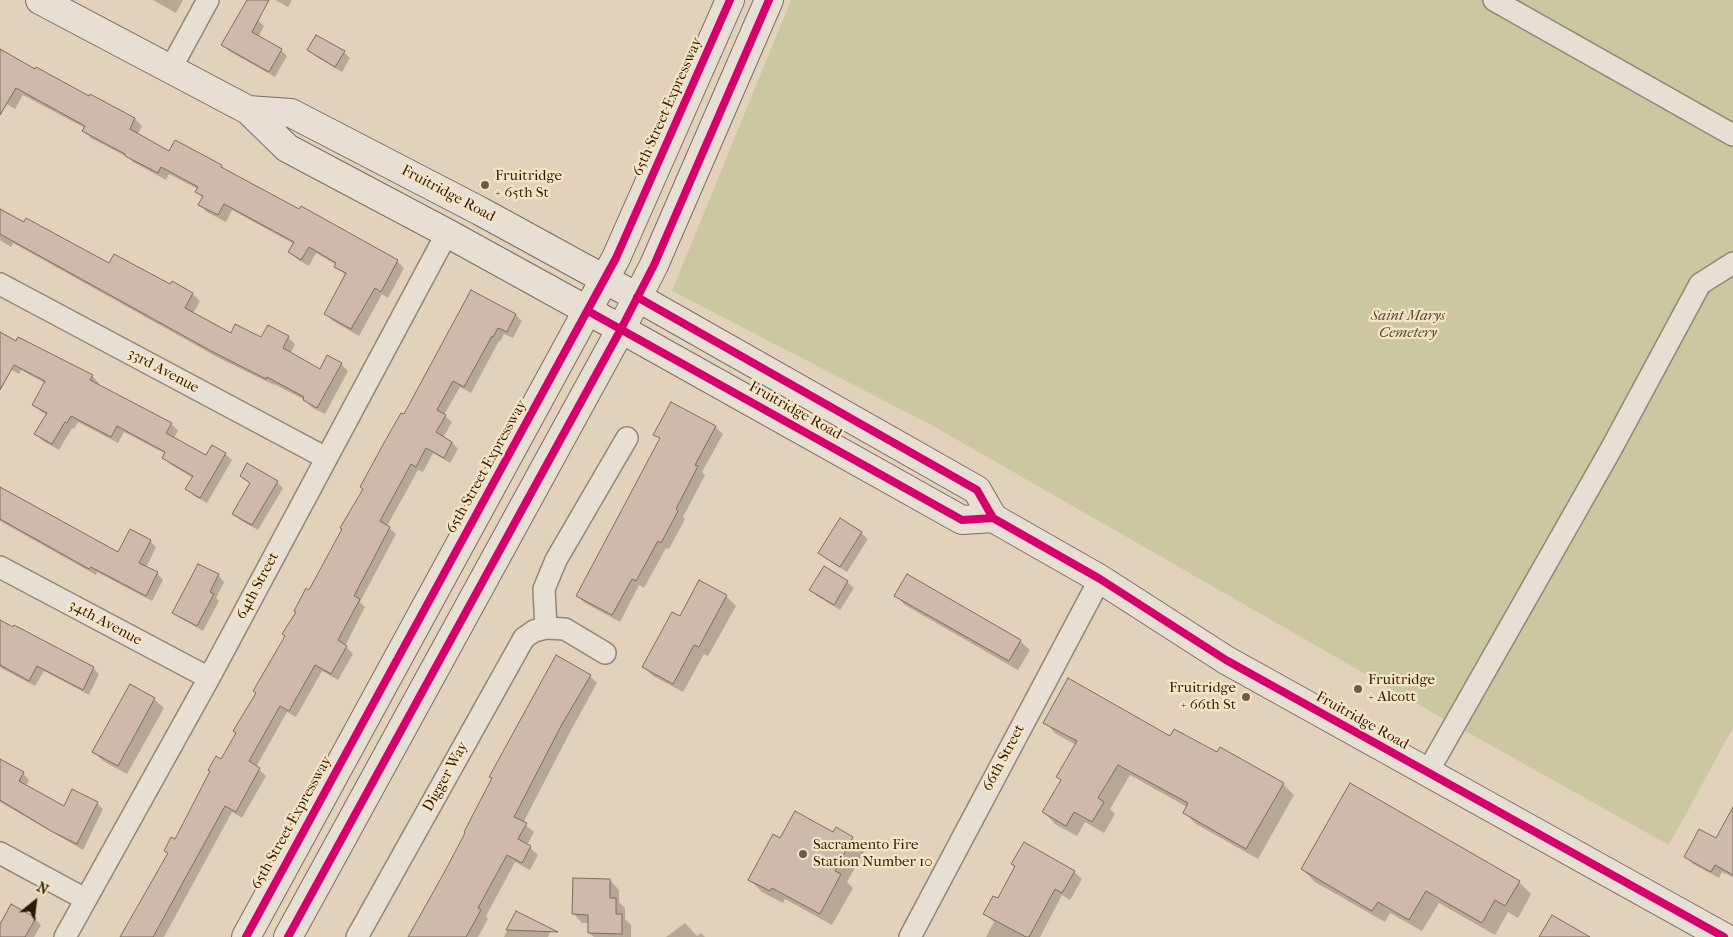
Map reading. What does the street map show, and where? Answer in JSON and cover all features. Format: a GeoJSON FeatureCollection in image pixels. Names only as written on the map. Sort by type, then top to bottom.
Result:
{"type":"FeatureCollection","features":[{"type":"Feature","properties":{"kind":"main road","name":"Fruitridge Road"},"geometry":{"type":"LineString","coordinates":[[40,0],[248,110],[287,148],[621,328],[962,520],[993,518]]}},
{"type":"Feature","properties":{"kind":"main road","name":"65th Street Expressway"},"geometry":{"type":"LineString","coordinates":[[246,937],[616,258],[730,0]]}},
{"type":"Feature","properties":{"kind":"main road"},"geometry":{"type":"LineString","coordinates":[[288,937],[654,265],[770,0]]}},
{"type":"Feature","properties":{"kind":"main road","name":"Fruitridge Road"},"geometry":{"type":"LineString","coordinates":[[248,110],[291,113],[472,206],[636,297],[977,490],[993,518],[1100,579],[1226,660],[1724,937]]}},
{"type":"Feature","properties":{"kind":"street"},"geometry":{"type":"LineString","coordinates":[[171,68],[208,0]]}},
{"type":"Feature","properties":{"kind":"street"},"geometry":{"type":"LineString","coordinates":[[1494,0],[1733,135]]}},
{"type":"Feature","properties":{"kind":"street","name":"64th Street"},"geometry":{"type":"LineString","coordinates":[[65,937],[210,678],[447,233]]}},
{"type":"Feature","properties":{"kind":"street"},"geometry":{"type":"LineString","coordinates":[[1427,773],[1610,451],[1700,284],[1733,263]]}},
{"type":"Feature","properties":{"kind":"street","name":"33rd Avenue"},"geometry":{"type":"LineString","coordinates":[[0,284],[326,458]]}},
{"type":"Feature","properties":{"kind":"street"},"geometry":{"type":"LineString","coordinates":[[606,653],[565,629],[546,628],[544,589],[556,560],[627,438]]}},
{"type":"Feature","properties":{"kind":"street","name":"34th Avenue"},"geometry":{"type":"LineString","coordinates":[[0,567],[210,678]]}},
{"type":"Feature","properties":{"kind":"street","name":"66th Street"},"geometry":{"type":"LineString","coordinates":[[910,937],[1100,579]]}},
{"type":"Feature","properties":{"kind":"street","name":"Digger Way"},"geometry":{"type":"LineString","coordinates":[[358,937],[524,638],[534,631],[546,628]]}},
{"type":"Feature","properties":{"kind":"street"},"geometry":{"type":"LineString","coordinates":[[0,853],[85,899]]}},
{"type":"Feature","properties":{"kind":"green space","name":"Saint Marys Cemetery"},"geometry":{"type":"Polygon","coordinates":[[[791,0],[1733,0],[1733,728],[1669,845],[1442,718],[935,427],[672,291],[791,0]]]}},
{"type":"Feature","properties":{"kind":"building"},"geometry":{"type":"Polygon","coordinates":[[[247,0],[269,0],[252,32],[282,49],[269,72],[221,45],[247,0]]]}},
{"type":"Feature","properties":{"kind":"building"},"geometry":{"type":"Polygon","coordinates":[[[316,35],[345,51],[335,67],[307,50],[316,35]]]}},
{"type":"Feature","properties":{"kind":"building"},"geometry":{"type":"Polygon","coordinates":[[[0,49],[35,69],[36,67],[89,96],[90,94],[135,118],[130,129],[169,151],[175,140],[299,209],[301,206],[398,260],[381,292],[375,288],[351,329],[324,314],[346,273],[334,267],[336,263],[309,247],[301,260],[288,252],[294,242],[224,204],[218,215],[198,205],[203,196],[195,192],[198,187],[161,167],[158,173],[125,156],[125,154],[82,131],[85,126],[16,88],[0,115],[0,49]]]}},
{"type":"Feature","properties":{"kind":"building"},"geometry":{"type":"Polygon","coordinates":[[[0,209],[24,222],[26,218],[109,263],[114,254],[170,284],[172,281],[193,293],[185,308],[231,333],[235,324],[261,337],[268,325],[289,336],[283,348],[320,369],[327,355],[342,363],[317,408],[303,400],[304,397],[267,377],[266,379],[211,351],[0,234],[0,209]]]}},
{"type":"Feature","properties":{"kind":"building"},"geometry":{"type":"Polygon","coordinates":[[[471,290],[516,314],[507,332],[498,328],[492,336],[464,387],[453,381],[437,410],[446,415],[436,432],[452,442],[444,458],[426,448],[416,467],[411,464],[380,521],[390,527],[354,596],[360,599],[338,640],[347,646],[331,674],[315,665],[289,711],[280,706],[249,761],[260,768],[236,812],[225,806],[153,937],[120,937],[168,853],[164,851],[171,837],[175,839],[210,771],[208,770],[216,756],[221,759],[236,733],[233,731],[256,693],[253,691],[285,636],[282,634],[296,612],[294,611],[306,588],[309,590],[342,529],[340,528],[363,489],[360,487],[401,413],[404,414],[471,290]]]}},
{"type":"Feature","properties":{"kind":"building"},"geometry":{"type":"Polygon","coordinates":[[[0,332],[16,341],[18,337],[93,375],[90,380],[172,423],[166,433],[206,455],[212,445],[226,453],[200,498],[185,489],[193,476],[162,458],[165,452],[117,426],[111,437],[71,416],[67,423],[65,422],[52,444],[34,434],[47,413],[32,405],[45,381],[14,365],[0,390],[0,332]]]}},
{"type":"Feature","properties":{"kind":"building"},"geometry":{"type":"Polygon","coordinates":[[[671,402],[716,426],[695,465],[698,466],[661,543],[658,541],[636,581],[632,579],[612,615],[576,596],[660,438],[653,435],[671,402]]]}},
{"type":"Feature","properties":{"kind":"building"},"geometry":{"type":"Polygon","coordinates":[[[247,463],[278,481],[252,525],[232,514],[250,483],[240,476],[247,463]]]}},
{"type":"Feature","properties":{"kind":"building"},"geometry":{"type":"Polygon","coordinates":[[[0,487],[118,552],[130,529],[151,540],[139,563],[158,572],[146,596],[91,567],[89,569],[0,519],[0,487]]]}},
{"type":"Feature","properties":{"kind":"building"},"geometry":{"type":"Polygon","coordinates":[[[840,518],[862,532],[840,567],[818,553],[840,518]]]}},
{"type":"Feature","properties":{"kind":"building"},"geometry":{"type":"Polygon","coordinates":[[[198,564],[219,574],[210,592],[214,594],[197,626],[172,613],[198,564]]]}},
{"type":"Feature","properties":{"kind":"building"},"geometry":{"type":"Polygon","coordinates":[[[824,566],[848,581],[834,605],[809,590],[824,566]]]}},
{"type":"Feature","properties":{"kind":"building"},"geometry":{"type":"Polygon","coordinates":[[[907,574],[1021,640],[1009,661],[894,596],[907,574]]]}},
{"type":"Feature","properties":{"kind":"building"},"geometry":{"type":"Polygon","coordinates":[[[699,580],[727,595],[699,647],[694,645],[673,684],[642,667],[672,612],[680,616],[699,580]]]}},
{"type":"Feature","properties":{"kind":"building"},"geometry":{"type":"Polygon","coordinates":[[[0,620],[13,627],[14,625],[94,667],[83,690],[37,666],[29,681],[0,665],[0,620]]]}},
{"type":"Feature","properties":{"kind":"building"},"geometry":{"type":"Polygon","coordinates":[[[556,655],[591,675],[561,726],[514,817],[527,823],[518,839],[531,846],[522,863],[507,855],[478,908],[481,910],[466,937],[408,937],[465,833],[492,778],[489,777],[556,655]]]}},
{"type":"Feature","properties":{"kind":"building"},"geometry":{"type":"Polygon","coordinates":[[[1068,678],[1170,736],[1174,729],[1217,752],[1220,747],[1284,783],[1246,849],[1183,813],[1188,803],[1118,765],[1098,798],[1104,802],[1092,822],[1074,812],[1066,826],[1042,812],[1061,780],[1056,777],[1077,741],[1043,723],[1068,678]]]}},
{"type":"Feature","properties":{"kind":"building"},"geometry":{"type":"Polygon","coordinates":[[[130,684],[155,698],[118,766],[92,752],[130,684]]]}},
{"type":"Feature","properties":{"kind":"building"},"geometry":{"type":"Polygon","coordinates":[[[0,759],[24,772],[19,781],[64,806],[72,789],[98,802],[77,844],[51,831],[0,800],[0,759]]]}},
{"type":"Feature","properties":{"kind":"building"},"geometry":{"type":"Polygon","coordinates":[[[1350,783],[1520,881],[1505,906],[1495,900],[1482,923],[1426,891],[1409,920],[1378,902],[1372,911],[1301,869],[1350,783]]]}},
{"type":"Feature","properties":{"kind":"building"},"geometry":{"type":"Polygon","coordinates":[[[1733,807],[1733,875],[1715,865],[1711,872],[1684,857],[1699,829],[1716,838],[1733,807]]]}},
{"type":"Feature","properties":{"kind":"building","name":"Sacramento Fire Station Number 10"},"geometry":{"type":"Polygon","coordinates":[[[795,811],[833,832],[836,827],[853,837],[835,871],[841,874],[820,914],[772,888],[770,891],[748,880],[773,834],[780,838],[795,811]]]}},
{"type":"Feature","properties":{"kind":"building"},"geometry":{"type":"Polygon","coordinates":[[[1024,842],[1075,871],[1062,893],[1055,889],[1029,937],[983,914],[993,896],[998,898],[1015,866],[1011,864],[1024,842]]]}},
{"type":"Feature","properties":{"kind":"building"},"geometry":{"type":"Polygon","coordinates":[[[573,878],[610,879],[610,898],[616,898],[616,914],[622,914],[622,934],[588,933],[588,915],[572,914],[573,878]]]}},
{"type":"Feature","properties":{"kind":"building"},"geometry":{"type":"Polygon","coordinates":[[[11,904],[36,918],[25,937],[0,937],[0,924],[11,904]]]}},
{"type":"Feature","properties":{"kind":"building"},"geometry":{"type":"Polygon","coordinates":[[[516,911],[558,932],[506,930],[516,911]]]}},
{"type":"Feature","properties":{"kind":"building"},"geometry":{"type":"Polygon","coordinates":[[[1552,915],[1590,937],[1539,937],[1552,915]]]}},
{"type":"Feature","properties":{"kind":"cycle path"},"geometry":{"type":"LineString","coordinates":[[246,937],[616,258],[730,0]]}},
{"type":"Feature","properties":{"kind":"cycle path"},"geometry":{"type":"LineString","coordinates":[[288,937],[621,329],[654,265],[769,0]]}},
{"type":"Feature","properties":{"kind":"cycle path"},"geometry":{"type":"LineString","coordinates":[[637,297],[977,490],[993,518],[1100,579],[1226,660],[1724,937]]}},
{"type":"Feature","properties":{"kind":"cycle path"},"geometry":{"type":"LineString","coordinates":[[588,311],[962,520],[993,518]]}},
{"type":"Feature","properties":{"kind":"place","name":"Fruitridge + 65th St"},"geometry":{"type":"Point","coordinates":[485,185]}},
{"type":"Feature","properties":{"kind":"place","name":"Fruitridge + Alcott"},"geometry":{"type":"Point","coordinates":[1358,689]}},
{"type":"Feature","properties":{"kind":"place","name":"Fruitridge + 66th St"},"geometry":{"type":"Point","coordinates":[1246,697]}},
{"type":"Feature","properties":{"kind":"place","name":"Sacramento Fire Station Number 10"},"geometry":{"type":"Point","coordinates":[803,854]}}]}
